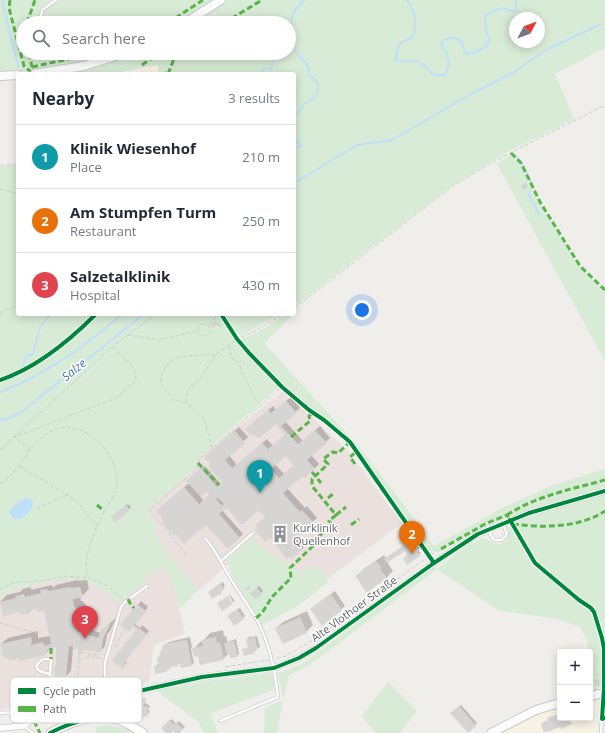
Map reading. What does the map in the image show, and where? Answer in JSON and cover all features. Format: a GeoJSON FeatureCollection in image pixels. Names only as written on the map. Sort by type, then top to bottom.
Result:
{"type":"FeatureCollection","features":[{"type":"Feature","properties":{"kind":"main road"},"geometry":{"type":"LineString","coordinates":[[196,16],[221,0]]}},
{"type":"Feature","properties":{"kind":"main road"},"geometry":{"type":"LineString","coordinates":[[46,72],[84,66],[104,60]]}},
{"type":"Feature","properties":{"kind":"main road"},"geometry":{"type":"LineString","coordinates":[[0,76],[16,75]]}},
{"type":"Feature","properties":{"kind":"main road"},"geometry":{"type":"LineString","coordinates":[[593,696],[604,694]]}},
{"type":"Feature","properties":{"kind":"main road"},"geometry":{"type":"LineString","coordinates":[[490,733],[536,710],[557,704]]}},
{"type":"Feature","properties":{"kind":"main road"},"geometry":{"type":"LineString","coordinates":[[50,733],[65,730],[78,723]]}},
{"type":"Feature","properties":{"kind":"main road"},"geometry":{"type":"LineString","coordinates":[[127,723],[143,733]]}},
{"type":"Feature","properties":{"kind":"street","name":"Alte Vlothoer Straße"},"geometry":{"type":"LineString","coordinates":[[142,690],[202,677],[274,668],[299,658],[316,648],[434,563],[478,534],[529,513],[605,491]]}},
{"type":"Feature","properties":{"kind":"street"},"geometry":{"type":"LineString","coordinates":[[0,728],[26,724]]}},
{"type":"Feature","properties":{"kind":"lane"},"geometry":{"type":"LineString","coordinates":[[41,16],[42,10],[56,0]]}},
{"type":"Feature","properties":{"kind":"lane"},"geometry":{"type":"LineString","coordinates":[[488,530],[490,536],[494,540],[502,540],[506,534],[503,523]]}},
{"type":"Feature","properties":{"kind":"lane"},"geometry":{"type":"LineString","coordinates":[[221,561],[253,533]]}},
{"type":"Feature","properties":{"kind":"lane"},"geometry":{"type":"LineString","coordinates":[[205,538],[212,546],[227,573],[256,618],[274,668],[278,697],[220,721]]}},
{"type":"Feature","properties":{"kind":"lane"},"geometry":{"type":"LineString","coordinates":[[105,677],[106,658],[121,607],[125,602],[147,586]]}},
{"type":"Feature","properties":{"kind":"lane"},"geometry":{"type":"LineString","coordinates":[[49,677],[50,674],[51,659],[43,659],[38,663],[38,670],[41,673],[50,674]]}},
{"type":"Feature","properties":{"kind":"lane"},"geometry":{"type":"LineString","coordinates":[[601,733],[604,694]]}},
{"type":"Feature","properties":{"kind":"lane"},"geometry":{"type":"LineString","coordinates":[[0,713],[10,712]]}},
{"type":"Feature","properties":{"kind":"lane"},"geometry":{"type":"LineString","coordinates":[[26,724],[33,733]]}},
{"type":"Feature","properties":{"kind":"path"},"geometry":{"type":"LineString","coordinates":[[165,72],[169,71]]}},
{"type":"Feature","properties":{"kind":"path"},"geometry":{"type":"LineString","coordinates":[[296,306],[453,186],[511,152],[605,105]]}},
{"type":"Feature","properties":{"kind":"path"},"geometry":{"type":"LineString","coordinates":[[0,166],[16,164]]}},
{"type":"Feature","properties":{"kind":"path"},"geometry":{"type":"LineString","coordinates":[[0,189],[16,193]]}},
{"type":"Feature","properties":{"kind":"path"},"geometry":{"type":"LineString","coordinates":[[0,313],[16,306]]}},
{"type":"Feature","properties":{"kind":"path"},"geometry":{"type":"LineString","coordinates":[[0,450],[113,346],[153,316]]}},
{"type":"Feature","properties":{"kind":"path"},"geometry":{"type":"LineString","coordinates":[[209,326],[216,316]]}},
{"type":"Feature","properties":{"kind":"path"},"geometry":{"type":"LineString","coordinates":[[186,403],[187,391],[201,378],[215,355],[237,339],[255,331],[280,316]]}},
{"type":"Feature","properties":{"kind":"path"},"geometry":{"type":"LineString","coordinates":[[198,331],[198,327],[201,324],[209,326]]}},
{"type":"Feature","properties":{"kind":"path"},"geometry":{"type":"LineString","coordinates":[[198,331],[202,336],[208,336],[211,330],[209,326]]}},
{"type":"Feature","properties":{"kind":"path"},"geometry":{"type":"LineString","coordinates":[[128,335],[159,340],[198,331]]}},
{"type":"Feature","properties":{"kind":"path"},"geometry":{"type":"LineString","coordinates":[[228,345],[232,359],[240,363],[243,376],[260,405]]}},
{"type":"Feature","properties":{"kind":"path"},"geometry":{"type":"LineString","coordinates":[[15,437],[116,398],[135,382],[136,375],[134,371],[113,346]]}},
{"type":"Feature","properties":{"kind":"path"},"geometry":{"type":"LineString","coordinates":[[212,448],[204,418],[186,403],[174,400],[160,383],[164,369],[173,359],[215,355]]}},
{"type":"Feature","properties":{"kind":"path"},"geometry":{"type":"LineString","coordinates":[[186,554],[149,510],[197,469],[199,459],[282,387]]}},
{"type":"Feature","properties":{"kind":"path"},"geometry":{"type":"LineString","coordinates":[[0,484],[8,479],[30,450],[45,434],[57,429],[68,427],[82,430],[102,445],[114,465],[117,482],[114,494],[97,526],[87,559],[87,577]]}},
{"type":"Feature","properties":{"kind":"path"},"geometry":{"type":"LineString","coordinates":[[15,437],[30,450]]}},
{"type":"Feature","properties":{"kind":"path"},"geometry":{"type":"LineString","coordinates":[[19,466],[68,495],[78,503],[97,526]]}},
{"type":"Feature","properties":{"kind":"path"},"geometry":{"type":"LineString","coordinates":[[37,508],[68,495]]}},
{"type":"Feature","properties":{"kind":"path"},"geometry":{"type":"LineString","coordinates":[[226,667],[286,656],[320,636],[429,556],[441,549]]}},
{"type":"Feature","properties":{"kind":"path"},"geometry":{"type":"LineString","coordinates":[[0,589],[13,583],[20,582],[42,581],[66,576],[87,577],[107,586],[125,602]]}},
{"type":"Feature","properties":{"kind":"path"},"geometry":{"type":"LineString","coordinates":[[0,623],[37,633]]}},
{"type":"Feature","properties":{"kind":"path"},"geometry":{"type":"LineString","coordinates":[[115,648],[124,629]]}},
{"type":"Feature","properties":{"kind":"path"},"geometry":{"type":"LineString","coordinates":[[77,677],[79,659],[80,651],[97,654],[97,656],[88,655],[88,657],[79,659]]}},
{"type":"Feature","properties":{"kind":"path"},"geometry":{"type":"LineString","coordinates":[[88,657],[106,658]]}},
{"type":"Feature","properties":{"kind":"shaded area"},"geometry":{"type":"Polygon","coordinates":[[[158,65],[159,72],[120,72],[158,65]]]}},
{"type":"Feature","properties":{"kind":"shaded area"},"geometry":{"type":"Polygon","coordinates":[[[283,391],[347,450],[402,523],[327,579],[317,566],[303,572],[271,555],[252,539],[227,559],[228,564],[198,591],[164,551],[147,509],[194,469],[197,459],[283,391]]]}},
{"type":"Feature","properties":{"kind":"shaded area"},"geometry":{"type":"Polygon","coordinates":[[[165,566],[173,582],[185,633],[154,645],[149,682],[142,684],[142,677],[10,677],[10,708],[0,709],[0,597],[15,588],[58,580],[81,580],[102,588],[119,602],[145,582],[143,577],[165,566]]]}},
{"type":"Feature","properties":{"kind":"shaded area"},"geometry":{"type":"Polygon","coordinates":[[[598,701],[596,733],[503,733],[539,714],[557,709],[557,721],[593,721],[593,702],[598,701]]]}},
{"type":"Feature","properties":{"kind":"green space"},"geometry":{"type":"Polygon","coordinates":[[[0,0],[52,0],[49,2],[51,6],[61,0],[605,0],[605,48],[555,74],[574,119],[509,151],[453,185],[296,304],[296,72],[159,72],[158,65],[120,72],[63,72],[62,67],[37,71],[0,71],[0,0]]]}},
{"type":"Feature","properties":{"kind":"green space"},"geometry":{"type":"Polygon","coordinates":[[[508,156],[511,156],[520,164],[538,202],[580,267],[605,292],[605,361],[497,164],[508,156]]]}},
{"type":"Feature","properties":{"kind":"green space"},"geometry":{"type":"Polygon","coordinates":[[[16,165],[16,316],[219,316],[231,334],[246,352],[279,387],[197,459],[194,469],[147,509],[164,551],[198,591],[180,608],[173,582],[165,566],[143,577],[145,582],[119,603],[102,588],[81,580],[58,580],[15,588],[0,597],[0,167],[16,165]]]}},
{"type":"Feature","properties":{"kind":"green space"},"geometry":{"type":"Polygon","coordinates":[[[224,316],[276,316],[245,334],[241,335],[234,330],[224,316]]]}},
{"type":"Feature","properties":{"kind":"green space"},"geometry":{"type":"Polygon","coordinates":[[[284,316],[292,316],[264,343],[360,448],[434,546],[504,507],[551,486],[605,469],[605,686],[593,691],[593,649],[587,649],[588,641],[580,627],[557,619],[498,610],[437,569],[462,549],[482,538],[496,544],[501,544],[504,542],[508,535],[508,527],[510,526],[513,528],[517,526],[511,515],[482,528],[441,551],[428,551],[358,450],[346,436],[311,410],[284,385],[242,341],[243,338],[256,333],[284,316]]]}},
{"type":"Feature","properties":{"kind":"green space"},"geometry":{"type":"Polygon","coordinates":[[[252,538],[271,555],[303,572],[317,566],[328,582],[298,606],[262,625],[231,573],[227,560],[252,538]]]}},
{"type":"Feature","properties":{"kind":"green space"},"geometry":{"type":"Polygon","coordinates":[[[434,567],[437,569],[305,668],[289,675],[283,700],[278,673],[302,664],[434,567]]]}},
{"type":"Feature","properties":{"kind":"green space"},"geometry":{"type":"Polygon","coordinates":[[[272,673],[275,689],[211,713],[218,733],[203,733],[199,722],[156,691],[207,681],[272,673]]]}},
{"type":"Feature","properties":{"kind":"green space"},"geometry":{"type":"Polygon","coordinates":[[[388,682],[417,711],[400,733],[376,733],[362,716],[388,682]]]}},
{"type":"Feature","properties":{"kind":"green space"},"geometry":{"type":"Polygon","coordinates":[[[283,700],[277,733],[264,733],[265,708],[283,700]]]}},
{"type":"Feature","properties":{"kind":"green space"},"geometry":{"type":"Polygon","coordinates":[[[109,725],[127,729],[132,733],[97,733],[95,727],[109,725]]]}},
{"type":"Feature","properties":{"kind":"water"},"geometry":{"type":"Polygon","coordinates":[[[27,498],[32,500],[33,503],[27,515],[19,519],[12,517],[9,513],[12,508],[27,498]]]}},
{"type":"Feature","properties":{"kind":"building"},"geometry":{"type":"Polygon","coordinates":[[[526,182],[528,187],[523,190],[521,185],[526,182]]]}},
{"type":"Feature","properties":{"kind":"building"},"geometry":{"type":"Polygon","coordinates":[[[215,321],[222,326],[221,328],[217,325],[212,328],[211,325],[215,321]]]}},
{"type":"Feature","properties":{"kind":"building"},"geometry":{"type":"Polygon","coordinates":[[[286,401],[297,413],[281,426],[298,444],[315,430],[327,443],[307,460],[315,469],[305,478],[303,476],[283,493],[300,512],[302,510],[314,523],[294,540],[302,550],[292,559],[289,557],[287,559],[270,538],[265,542],[255,530],[257,528],[255,526],[265,517],[260,512],[257,511],[243,524],[240,524],[228,509],[225,509],[219,514],[240,538],[228,549],[206,525],[184,544],[176,534],[174,536],[162,523],[164,521],[156,511],[184,487],[199,504],[209,495],[206,492],[201,497],[186,481],[201,468],[217,487],[222,482],[209,468],[210,463],[204,457],[234,430],[245,443],[225,460],[232,468],[262,443],[268,449],[285,435],[276,424],[258,439],[254,434],[252,436],[245,429],[268,410],[271,413],[286,401]],[[286,456],[271,469],[279,478],[294,466],[286,456]],[[218,498],[216,499],[222,506],[224,504],[218,498]]]}},
{"type":"Feature","properties":{"kind":"building"},"geometry":{"type":"Polygon","coordinates":[[[126,505],[130,510],[115,522],[111,517],[126,505]]]}},
{"type":"Feature","properties":{"kind":"building"},"geometry":{"type":"Polygon","coordinates":[[[407,543],[415,550],[417,548],[419,551],[417,552],[420,556],[407,565],[403,559],[407,555],[405,551],[387,563],[384,559],[407,543]]]}},
{"type":"Feature","properties":{"kind":"building"},"geometry":{"type":"Polygon","coordinates":[[[376,561],[382,568],[380,569],[387,578],[367,593],[355,576],[376,561]]]}},
{"type":"Feature","properties":{"kind":"building"},"geometry":{"type":"Polygon","coordinates":[[[220,583],[224,589],[221,591],[222,593],[212,599],[208,592],[220,583]]]}},
{"type":"Feature","properties":{"kind":"building"},"geometry":{"type":"Polygon","coordinates":[[[249,585],[251,588],[246,591],[245,589],[249,585]]]}},
{"type":"Feature","properties":{"kind":"building"},"geometry":{"type":"Polygon","coordinates":[[[70,587],[80,587],[83,597],[73,599],[74,607],[76,607],[83,619],[80,620],[77,631],[98,638],[101,629],[103,630],[112,620],[103,639],[101,652],[83,650],[82,654],[78,654],[78,649],[73,649],[73,647],[69,646],[66,677],[55,677],[54,668],[56,664],[56,647],[47,650],[46,655],[18,661],[18,657],[15,657],[16,660],[9,660],[4,657],[1,652],[3,652],[0,644],[31,637],[31,645],[43,642],[44,646],[51,644],[44,611],[38,612],[37,609],[28,611],[28,614],[21,615],[20,612],[3,616],[0,602],[16,598],[15,596],[24,594],[25,597],[41,593],[40,590],[47,589],[48,591],[70,587]]]}},
{"type":"Feature","properties":{"kind":"building"},"geometry":{"type":"Polygon","coordinates":[[[257,587],[262,594],[255,599],[250,593],[257,587]]]}},
{"type":"Feature","properties":{"kind":"building"},"geometry":{"type":"Polygon","coordinates":[[[331,594],[342,610],[322,626],[310,609],[331,594]]]}},
{"type":"Feature","properties":{"kind":"building"},"geometry":{"type":"Polygon","coordinates":[[[228,596],[233,604],[222,611],[217,603],[228,596]]]}},
{"type":"Feature","properties":{"kind":"building"},"geometry":{"type":"Polygon","coordinates":[[[137,604],[146,611],[134,625],[147,634],[124,662],[127,664],[123,669],[112,661],[136,630],[133,627],[129,632],[120,625],[137,604]]]}},
{"type":"Feature","properties":{"kind":"building"},"geometry":{"type":"Polygon","coordinates":[[[237,609],[244,619],[234,626],[227,616],[237,609]]]}},
{"type":"Feature","properties":{"kind":"building"},"geometry":{"type":"Polygon","coordinates":[[[300,617],[307,633],[283,644],[275,628],[300,617]]]}},
{"type":"Feature","properties":{"kind":"building"},"geometry":{"type":"Polygon","coordinates":[[[216,637],[217,643],[220,642],[224,660],[200,665],[198,656],[194,657],[192,648],[203,646],[202,640],[216,637]]]}},
{"type":"Feature","properties":{"kind":"building"},"geometry":{"type":"Polygon","coordinates":[[[255,637],[258,649],[254,650],[255,653],[244,656],[242,649],[248,648],[246,639],[255,637]]]}},
{"type":"Feature","properties":{"kind":"building"},"geometry":{"type":"Polygon","coordinates":[[[187,640],[192,666],[181,668],[180,664],[178,664],[177,667],[173,666],[166,672],[155,674],[154,667],[159,665],[157,660],[164,644],[187,640]]]}},
{"type":"Feature","properties":{"kind":"building"},"geometry":{"type":"Polygon","coordinates":[[[234,641],[238,657],[230,658],[229,653],[226,653],[224,643],[234,641]]]}},
{"type":"Feature","properties":{"kind":"building"},"geometry":{"type":"Polygon","coordinates":[[[599,679],[600,685],[595,686],[594,680],[599,679]]]}},
{"type":"Feature","properties":{"kind":"building"},"geometry":{"type":"Polygon","coordinates":[[[142,698],[146,700],[143,705],[149,708],[147,717],[145,716],[143,719],[142,698]]]}},
{"type":"Feature","properties":{"kind":"building"},"geometry":{"type":"Polygon","coordinates":[[[459,706],[476,726],[468,733],[450,713],[459,706]]]}},
{"type":"Feature","properties":{"kind":"building"},"geometry":{"type":"Polygon","coordinates":[[[557,715],[557,721],[570,721],[572,724],[561,729],[560,727],[544,732],[541,725],[543,722],[548,720],[547,718],[557,715]]]}},
{"type":"Feature","properties":{"kind":"building"},"geometry":{"type":"Polygon","coordinates":[[[169,720],[174,725],[176,722],[183,729],[180,733],[175,733],[173,731],[171,733],[166,733],[161,728],[169,720]]]}},
{"type":"Feature","properties":{"kind":"waterway"},"geometry":{"type":"LineString","coordinates":[[4,0],[3,5],[16,58]]}},
{"type":"Feature","properties":{"kind":"waterway","name":"Salze"},"geometry":{"type":"LineString","coordinates":[[293,16],[294,11],[304,0]]}},
{"type":"Feature","properties":{"kind":"waterway","name":"Salze"},"geometry":{"type":"LineString","coordinates":[[407,0],[415,18],[413,37],[399,44],[395,60],[420,63],[424,65],[433,75],[445,75],[447,71],[448,59],[446,52],[441,45],[444,39],[454,38],[461,41],[466,54],[473,53],[487,46],[489,40],[486,31],[485,16],[499,9],[506,9],[515,12],[516,0]]}},
{"type":"Feature","properties":{"kind":"waterway"},"geometry":{"type":"LineString","coordinates":[[296,182],[357,145],[392,140],[471,94],[514,72],[546,50],[601,24]]}},
{"type":"Feature","properties":{"kind":"waterway","name":"Salze"},"geometry":{"type":"LineString","coordinates":[[296,52],[308,66],[309,75],[318,83],[317,96],[303,105],[296,115]]}},
{"type":"Feature","properties":{"kind":"waterway"},"geometry":{"type":"LineString","coordinates":[[17,60],[18,66]]}},
{"type":"Feature","properties":{"kind":"waterway"},"geometry":{"type":"LineString","coordinates":[[262,72],[263,68],[271,69],[273,60]]}},
{"type":"Feature","properties":{"kind":"waterway","name":"Salze"},"geometry":{"type":"LineString","coordinates":[[296,140],[301,146],[296,147]]}},
{"type":"Feature","properties":{"kind":"waterway"},"geometry":{"type":"LineString","coordinates":[[515,155],[521,162],[532,184]]}},
{"type":"Feature","properties":{"kind":"waterway"},"geometry":{"type":"LineString","coordinates":[[530,192],[529,195],[540,216]]}},
{"type":"Feature","properties":{"kind":"waterway"},"geometry":{"type":"LineString","coordinates":[[23,366],[26,357],[33,354],[40,328],[49,316]]}},
{"type":"Feature","properties":{"kind":"waterway"},"geometry":{"type":"LineString","coordinates":[[0,392],[33,377],[64,359],[120,316]]}},
{"type":"Feature","properties":{"kind":"waterway","name":"Salze"},"geometry":{"type":"LineString","coordinates":[[0,419],[5,420],[20,413],[141,316]]}},
{"type":"Feature","properties":{"kind":"marked path"},"geometry":{"type":"LineString","coordinates":[[10,0],[9,8],[16,35]]}},
{"type":"Feature","properties":{"kind":"marked path"},"geometry":{"type":"LineString","coordinates":[[29,16],[35,0]]}},
{"type":"Feature","properties":{"kind":"marked path"},"geometry":{"type":"LineString","coordinates":[[179,16],[203,0]]}},
{"type":"Feature","properties":{"kind":"marked path"},"geometry":{"type":"LineString","coordinates":[[236,16],[262,0]]}},
{"type":"Feature","properties":{"kind":"marked path"},"geometry":{"type":"LineString","coordinates":[[22,60],[24,66],[30,71]]}},
{"type":"Feature","properties":{"kind":"marked path"},"geometry":{"type":"LineString","coordinates":[[30,60],[32,67],[30,71]]}},
{"type":"Feature","properties":{"kind":"marked path"},"geometry":{"type":"LineString","coordinates":[[32,67],[64,60]]}},
{"type":"Feature","properties":{"kind":"marked path"},"geometry":{"type":"LineString","coordinates":[[142,65],[149,60]]}},
{"type":"Feature","properties":{"kind":"marked path"},"geometry":{"type":"LineString","coordinates":[[169,72],[174,60]]}},
{"type":"Feature","properties":{"kind":"marked path"},"geometry":{"type":"LineString","coordinates":[[511,153],[521,163],[540,202],[580,266],[605,290]]}},
{"type":"Feature","properties":{"kind":"marked path"},"geometry":{"type":"LineString","coordinates":[[291,437],[310,421],[309,416],[313,413]]}},
{"type":"Feature","properties":{"kind":"marked path"},"geometry":{"type":"LineString","coordinates":[[256,618],[262,613],[272,597],[291,578],[290,568],[315,544],[313,541],[332,525],[329,521],[336,515],[312,486],[312,479],[328,464],[323,459],[333,452],[338,453],[350,442]]}},
{"type":"Feature","properties":{"kind":"marked path"},"geometry":{"type":"LineString","coordinates":[[355,464],[350,457],[357,451]]}},
{"type":"Feature","properties":{"kind":"marked path"},"geometry":{"type":"LineString","coordinates":[[198,463],[219,485]]}},
{"type":"Feature","properties":{"kind":"marked path"},"geometry":{"type":"LineString","coordinates":[[312,472],[321,483]]}},
{"type":"Feature","properties":{"kind":"marked path"},"geometry":{"type":"LineString","coordinates":[[507,515],[518,508],[542,498],[605,480]]}},
{"type":"Feature","properties":{"kind":"marked path"},"geometry":{"type":"LineString","coordinates":[[328,498],[333,494]]}},
{"type":"Feature","properties":{"kind":"marked path"},"geometry":{"type":"LineString","coordinates":[[97,505],[104,511]]}},
{"type":"Feature","properties":{"kind":"marked path"},"geometry":{"type":"LineString","coordinates":[[336,515],[346,507]]}},
{"type":"Feature","properties":{"kind":"marked path"},"geometry":{"type":"LineString","coordinates":[[513,524],[536,526],[573,524],[595,517],[605,511]]}},
{"type":"Feature","properties":{"kind":"marked path"},"geometry":{"type":"LineString","coordinates":[[441,549],[485,524],[507,515],[512,523]]}},
{"type":"Feature","properties":{"kind":"marked path"},"geometry":{"type":"LineString","coordinates":[[351,525],[359,519]]}},
{"type":"Feature","properties":{"kind":"marked path"},"geometry":{"type":"LineString","coordinates":[[128,599],[134,608]]}},
{"type":"Feature","properties":{"kind":"marked path"},"geometry":{"type":"LineString","coordinates":[[51,648],[51,659]]}},
{"type":"Feature","properties":{"kind":"marked path"},"geometry":{"type":"LineString","coordinates":[[35,723],[40,733]]}},
{"type":"Feature","properties":{"kind":"cycle path"},"geometry":{"type":"LineString","coordinates":[[0,380],[14,375],[52,353],[94,316]]}},
{"type":"Feature","properties":{"kind":"cycle path"},"geometry":{"type":"LineString","coordinates":[[222,316],[237,339],[282,387],[350,442],[434,563]]}},
{"type":"Feature","properties":{"kind":"cycle path"},"geometry":{"type":"LineString","coordinates":[[142,690],[202,677],[274,668],[299,658],[316,648],[434,563],[478,534],[529,513],[605,491]]}},
{"type":"Feature","properties":{"kind":"cycle path"},"geometry":{"type":"LineString","coordinates":[[510,520],[535,563],[594,612],[604,649],[602,719],[605,718]]}},
{"type":"Feature","properties":{"kind":"cycle path"},"geometry":{"type":"LineString","coordinates":[[50,733],[74,723]]}},
{"type":"Feature","properties":{"kind":"place","name":"Klinik Wiesenhof"},"geometry":{"type":"Point","coordinates":[260,493]}},
{"type":"Feature","properties":{"kind":"place","name":"Kurklinik Quellenhof"},"geometry":{"type":"Point","coordinates":[280,534]}},
{"type":"Feature","properties":{"kind":"place","name":"Am Stumpfen Turm"},"geometry":{"type":"Point","coordinates":[412,554]}},
{"type":"Feature","properties":{"kind":"place","name":"Salzetalklinik"},"geometry":{"type":"Point","coordinates":[85,639]}}]}
